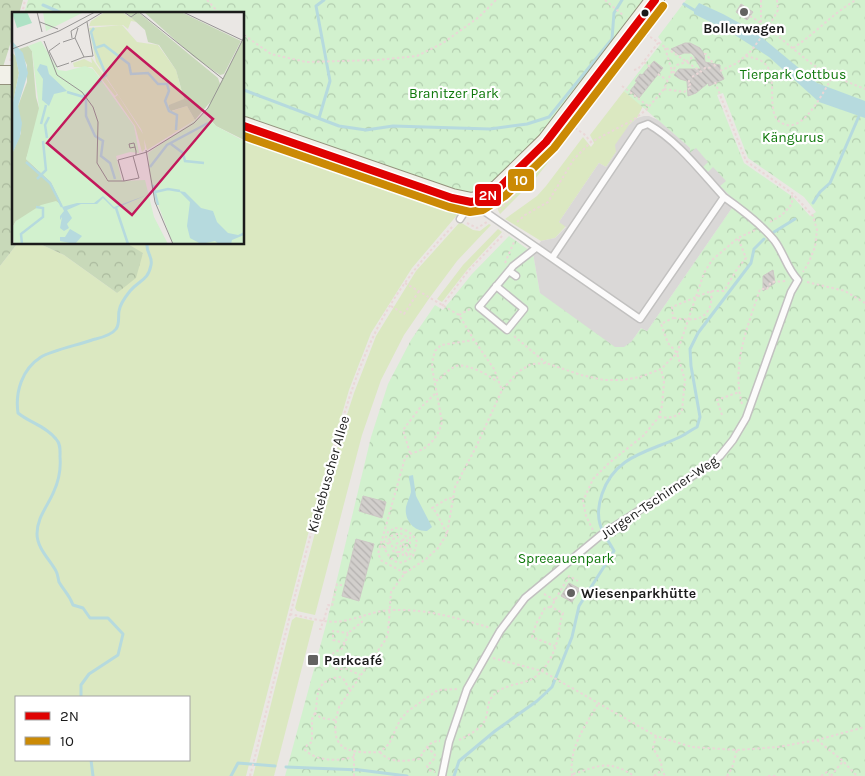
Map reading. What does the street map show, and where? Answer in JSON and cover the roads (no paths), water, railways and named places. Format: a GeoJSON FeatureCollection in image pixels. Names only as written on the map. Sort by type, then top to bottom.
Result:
{"type":"FeatureCollection","features":[{"type":"Feature","properties":{"kind":"street"},"geometry":{"type":"LineString","coordinates":[[245,126],[452,198],[471,202],[481,200],[498,189],[546,142],[655,0]]}},
{"type":"Feature","properties":{"kind":"lane"},"geometry":{"type":"LineString","coordinates":[[460,218],[471,202],[640,319],[724,197],[688,157],[657,129],[648,124],[640,127],[552,258]]}},
{"type":"Feature","properties":{"kind":"lane","name":"Jürgen-Tschirner-Weg"},"geometry":{"type":"LineString","coordinates":[[443,772],[449,742],[467,689],[500,631],[526,598],[598,537],[701,471],[720,456],[746,418],[791,292],[798,280],[792,274],[774,240],[724,197]]}},
{"type":"Feature","properties":{"kind":"lane"},"geometry":{"type":"LineString","coordinates":[[496,286],[524,309],[507,330],[479,307],[507,269],[536,248]]}},
{"type":"Feature","properties":{"kind":"lane"},"geometry":{"type":"LineString","coordinates":[[507,269],[516,276]]}},
{"type":"Feature","properties":{"kind":"water"},"geometry":{"type":"Polygon","coordinates":[[[699,3],[754,31],[817,83],[865,101],[865,118],[819,102],[769,57],[727,30],[694,14],[694,10],[699,3]]]}},
{"type":"Feature","properties":{"kind":"water"},"geometry":{"type":"Polygon","coordinates":[[[413,475],[416,496],[432,527],[427,531],[418,530],[408,521],[406,507],[411,492],[409,476],[413,475]]]}},
{"type":"Feature","properties":{"kind":"waterway"},"geometry":{"type":"LineString","coordinates":[[319,118],[330,81],[316,6],[324,0]]}},
{"type":"Feature","properties":{"kind":"waterway"},"geometry":{"type":"LineString","coordinates":[[245,90],[339,126],[366,130],[393,126],[490,129],[527,124],[549,117],[612,39],[614,13],[622,0]]}},
{"type":"Feature","properties":{"kind":"waterway"},"geometry":{"type":"LineString","coordinates":[[684,4],[694,10]]}},
{"type":"Feature","properties":{"kind":"waterway"},"geometry":{"type":"LineString","coordinates":[[43,5],[59,12]]}},
{"type":"Feature","properties":{"kind":"waterway"},"geometry":{"type":"LineString","coordinates":[[813,203],[820,192],[830,183],[859,116]]}},
{"type":"Feature","properties":{"kind":"waterway"},"geometry":{"type":"LineString","coordinates":[[774,232],[795,219]]}},
{"type":"Feature","properties":{"kind":"waterway"},"geometry":{"type":"LineString","coordinates":[[454,776],[459,761],[495,731],[537,701],[552,687],[572,637],[579,606],[614,551],[602,531],[599,516],[601,497],[608,481],[615,471],[634,456],[680,437],[697,427],[700,417],[690,349],[698,333],[751,263],[754,249],[764,239]]}},
{"type":"Feature","properties":{"kind":"waterway"},"geometry":{"type":"LineString","coordinates":[[81,696],[81,685],[89,674],[118,655],[123,634],[108,618],[90,618],[83,608],[73,605],[59,582],[56,571],[39,544],[37,528],[58,479],[60,448],[58,441],[48,431],[18,413],[19,389],[29,368],[41,357],[105,336],[116,329],[123,300],[150,270],[151,262],[147,245]]}},
{"type":"Feature","properties":{"kind":"waterway"},"geometry":{"type":"LineString","coordinates":[[91,761],[93,776]]}},
{"type":"Feature","properties":{"kind":"waterway"},"geometry":{"type":"LineString","coordinates":[[231,776],[238,763],[275,766]]}},
{"type":"Feature","properties":{"kind":"waterway"},"geometry":{"type":"LineString","coordinates":[[286,767],[360,770],[407,776]]}},
{"type":"Feature","properties":{"kind":"place","name":"Bollerwagen"},"geometry":{"type":"Point","coordinates":[744,12]}},
{"type":"Feature","properties":{"kind":"place","name":"Wiesenparkhütte"},"geometry":{"type":"Point","coordinates":[571,593]}},
{"type":"Feature","properties":{"kind":"place","name":"Parkcafé"},"geometry":{"type":"Point","coordinates":[313,660]}},
{"type":"Feature","properties":{"kind":"park label","name":"Tierpark Cottbus"},"geometry":{"type":"Point","coordinates":[793,74]}},
{"type":"Feature","properties":{"kind":"park label","name":"Branitzer Park"},"geometry":{"type":"Point","coordinates":[454,93]}},
{"type":"Feature","properties":{"kind":"park label","name":"Kängurus"},"geometry":{"type":"Point","coordinates":[793,137]}},
{"type":"Feature","properties":{"kind":"park label","name":"Spreeauenpark"},"geometry":{"type":"Point","coordinates":[566,558]}}]}
